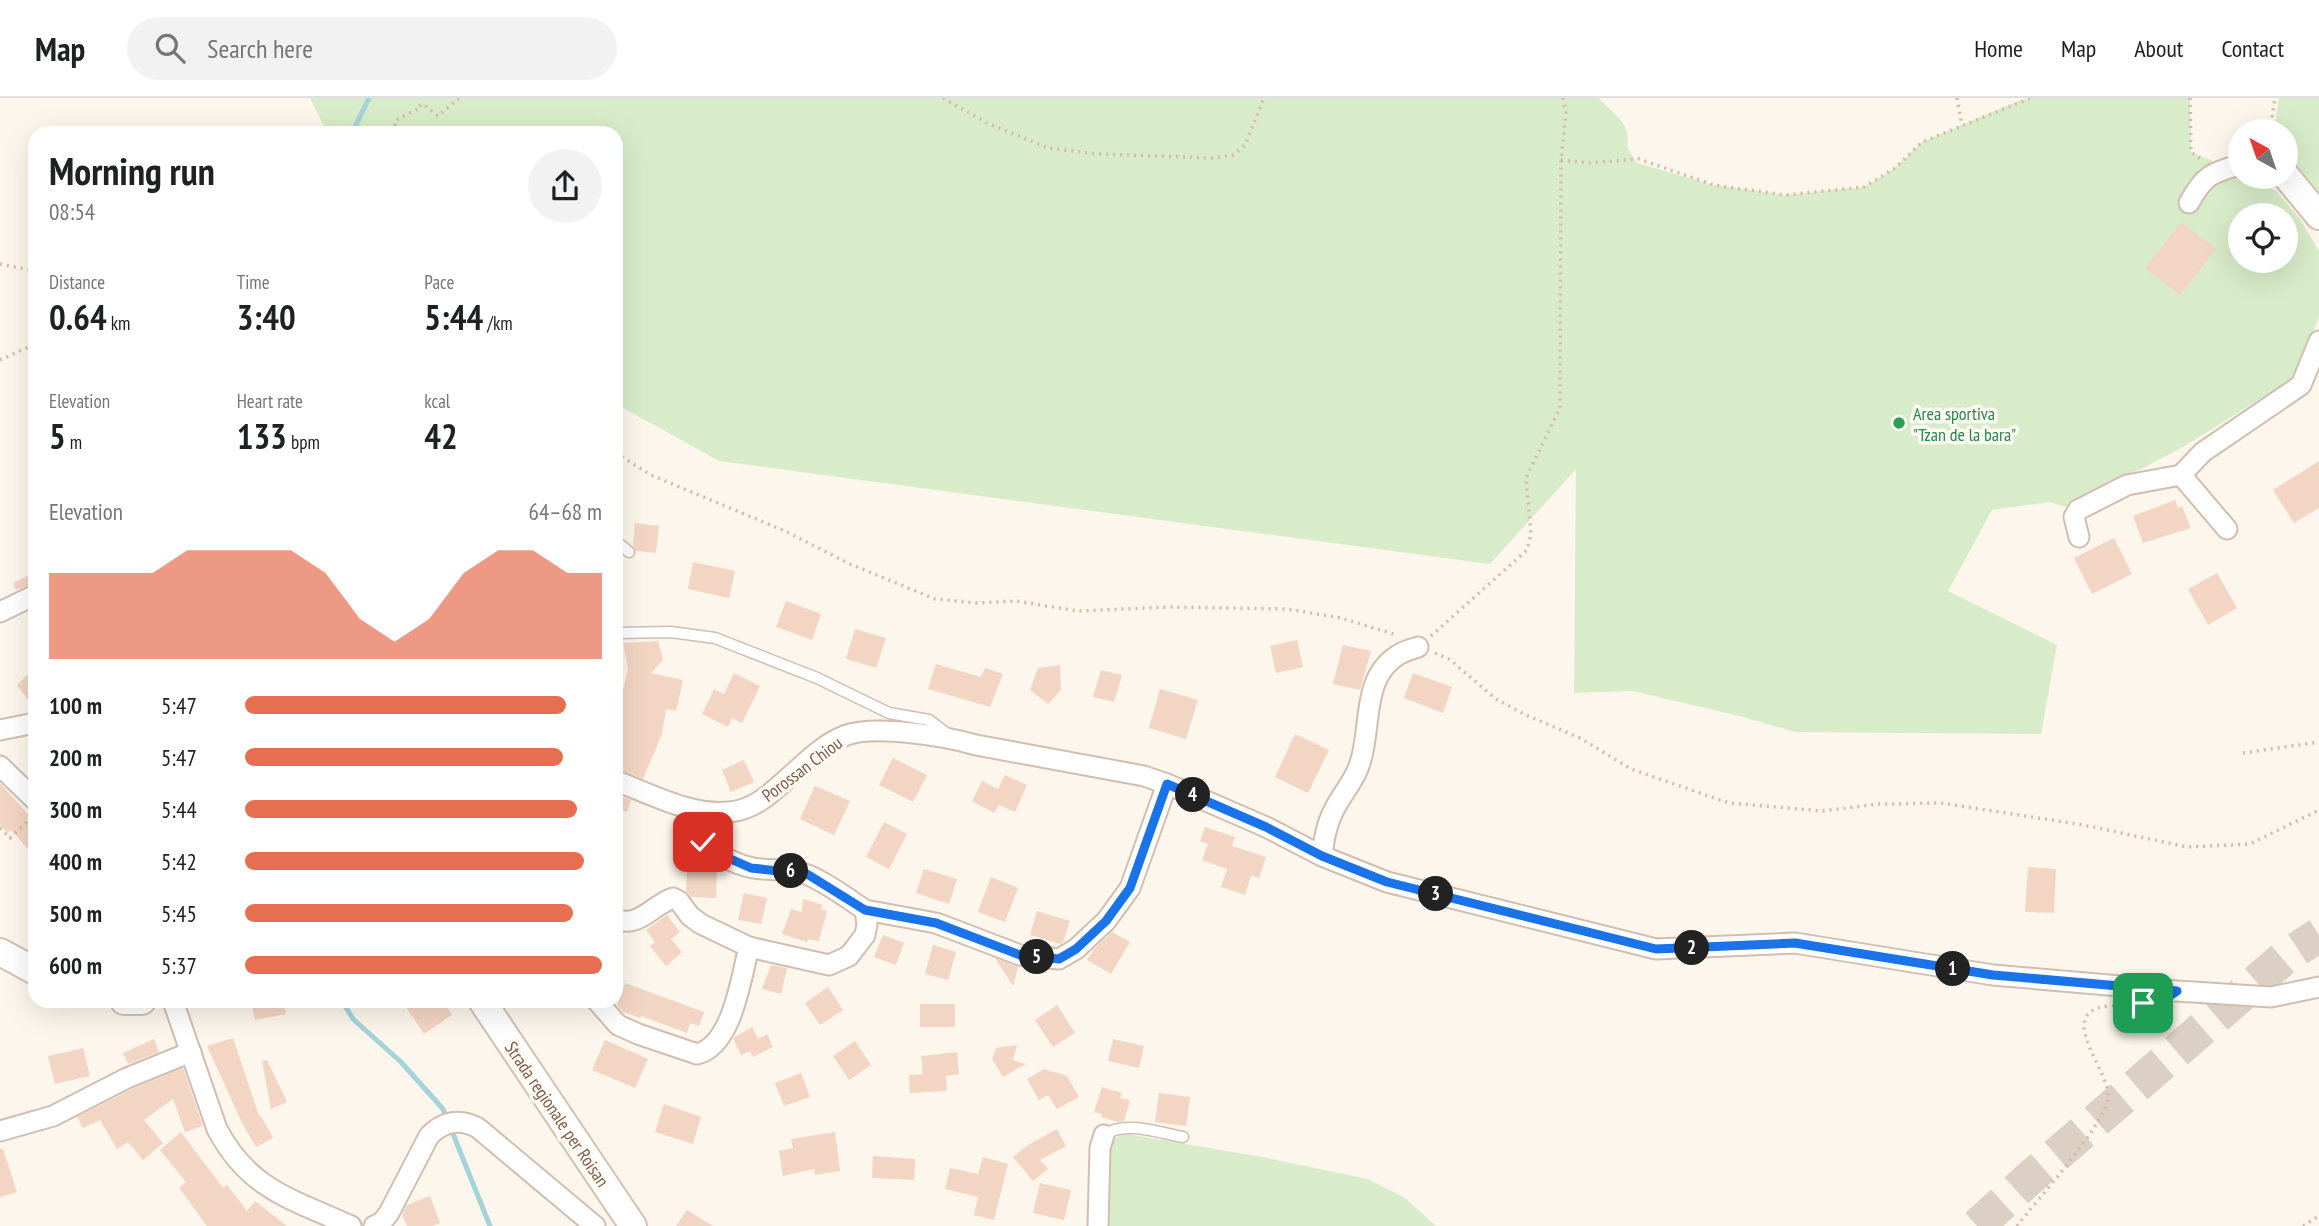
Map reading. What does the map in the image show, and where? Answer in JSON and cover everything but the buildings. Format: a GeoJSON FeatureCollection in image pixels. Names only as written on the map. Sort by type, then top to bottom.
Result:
{"type":"FeatureCollection","features":[{"type":"Feature","properties":{"kind":"main road"},"geometry":{"type":"LineString","coordinates":[[2297,189],[2319,216]]}},
{"type":"Feature","properties":{"kind":"main road"},"geometry":{"type":"LineString","coordinates":[[0,951],[28,967]]}},
{"type":"Feature","properties":{"kind":"main road","name":"Strada regionale per Roisan"},"geometry":{"type":"LineString","coordinates":[[487,1008],[632,1226]]}},
{"type":"Feature","properties":{"kind":"street"},"geometry":{"type":"LineString","coordinates":[[2189,204],[2199,184],[2215,171],[2228,168]]}},
{"type":"Feature","properties":{"kind":"street"},"geometry":{"type":"LineString","coordinates":[[2079,537],[2074,517],[2078,510],[2127,485],[2181,475],[2203,452],[2301,385],[2319,341]]}},
{"type":"Feature","properties":{"kind":"street"},"geometry":{"type":"LineString","coordinates":[[2181,475],[2227,529]]}},
{"type":"Feature","properties":{"kind":"street"},"geometry":{"type":"LineString","coordinates":[[0,612],[28,598]]}},
{"type":"Feature","properties":{"kind":"street"},"geometry":{"type":"LineString","coordinates":[[1322,856],[1326,827],[1361,762],[1371,693],[1381,670],[1398,655],[1418,647]]}},
{"type":"Feature","properties":{"kind":"street"},"geometry":{"type":"LineString","coordinates":[[0,730],[28,724]]}},
{"type":"Feature","properties":{"kind":"street","name":"Porossan Chiou"},"geometry":{"type":"LineString","coordinates":[[623,784],[698,811],[729,812],[762,800],[830,743],[846,735],[885,732],[952,738],[976,745],[1144,776],[1175,787],[1266,827],[1322,856],[1387,882],[1656,949],[1795,943],[1993,975],[2164,990],[2270,997],[2319,987]]}},
{"type":"Feature","properties":{"kind":"street"},"geometry":{"type":"LineString","coordinates":[[0,766],[28,793]]}},
{"type":"Feature","properties":{"kind":"street"},"geometry":{"type":"LineString","coordinates":[[698,811],[697,835],[717,853],[751,868],[807,874],[865,910],[936,923],[1020,955],[1059,959],[1076,949],[1106,921],[1130,888],[1175,787]]}},
{"type":"Feature","properties":{"kind":"street"},"geometry":{"type":"LineString","coordinates":[[623,921],[634,920],[673,898],[680,901],[690,916],[701,924],[749,947],[829,965],[849,956],[865,935],[865,910]]}},
{"type":"Feature","properties":{"kind":"street"},"geometry":{"type":"LineString","coordinates":[[603,1008],[618,1025],[638,1034],[697,1054],[703,1052],[713,1046],[730,1020],[749,947]]}},
{"type":"Feature","properties":{"kind":"street"},"geometry":{"type":"LineString","coordinates":[[175,1008],[217,1129],[227,1149],[248,1173],[269,1189],[351,1226]]}},
{"type":"Feature","properties":{"kind":"street"},"geometry":{"type":"LineString","coordinates":[[0,1131],[53,1116],[127,1078],[191,1052]]}},
{"type":"Feature","properties":{"kind":"street"},"geometry":{"type":"LineString","coordinates":[[374,1226],[382,1222],[389,1213],[429,1136],[438,1125],[460,1121],[478,1128],[595,1226]]}},
{"type":"Feature","properties":{"kind":"street"},"geometry":{"type":"LineString","coordinates":[[1098,1226],[1100,1148],[1104,1135]]}},
{"type":"Feature","properties":{"kind":"lane"},"geometry":{"type":"LineString","coordinates":[[623,547],[629,552]]}},
{"type":"Feature","properties":{"kind":"lane","name":"Porossan Chiou"},"geometry":{"type":"LineString","coordinates":[[623,633],[671,632],[715,638],[817,678],[890,713],[929,720],[952,738]]}},
{"type":"Feature","properties":{"kind":"lane"},"geometry":{"type":"LineString","coordinates":[[1104,1135],[1111,1130],[1122,1128],[1183,1137]]}},
{"type":"Feature","properties":{"kind":"path"},"geometry":{"type":"LineString","coordinates":[[395,126],[396,120],[418,109],[418,106],[424,104],[438,116],[459,98]]}},
{"type":"Feature","properties":{"kind":"path"},"geometry":{"type":"LineString","coordinates":[[943,98],[987,123],[1048,148],[1098,154],[1214,158],[1234,155],[1245,145],[1264,98]]}},
{"type":"Feature","properties":{"kind":"path"},"geometry":{"type":"LineString","coordinates":[[1418,647],[1527,550],[1531,534],[1526,478],[1560,408],[1561,160],[1566,113],[1563,98]]}},
{"type":"Feature","properties":{"kind":"path"},"geometry":{"type":"LineString","coordinates":[[1957,98],[1962,125]]}},
{"type":"Feature","properties":{"kind":"path"},"geometry":{"type":"LineString","coordinates":[[1561,160],[1588,163],[1639,159],[1714,185],[1785,195],[1864,187],[1895,168],[1922,142],[2031,98]]}},
{"type":"Feature","properties":{"kind":"path"},"geometry":{"type":"LineString","coordinates":[[2190,98],[2191,152],[2215,171]]}},
{"type":"Feature","properties":{"kind":"path"},"geometry":{"type":"LineString","coordinates":[[2272,119],[2275,98]]}},
{"type":"Feature","properties":{"kind":"path"},"geometry":{"type":"LineString","coordinates":[[0,264],[28,270]]}},
{"type":"Feature","properties":{"kind":"path"},"geometry":{"type":"LineString","coordinates":[[0,360],[28,347]]}},
{"type":"Feature","properties":{"kind":"path"},"geometry":{"type":"LineString","coordinates":[[623,457],[651,475],[785,531],[850,564],[935,599],[976,603],[1016,601],[1078,611],[1170,607],[1287,609],[1341,618],[1391,631],[1418,647],[1450,659],[1496,699],[1582,739],[1632,769],[1729,803],[1822,811],[1879,804],[1941,803],[2084,825],[2187,847],[2250,844],[2319,810]]}},
{"type":"Feature","properties":{"kind":"path"},"geometry":{"type":"LineString","coordinates":[[2244,753],[2319,742]]}},
{"type":"Feature","properties":{"kind":"path"},"geometry":{"type":"LineString","coordinates":[[0,828],[10,838],[28,820]]}},
{"type":"Feature","properties":{"kind":"path"},"geometry":{"type":"LineString","coordinates":[[2017,1226],[2096,1125],[2109,1099],[2108,1084],[2084,1034],[2084,1022],[2090,1013],[2098,1008],[2120,1005]]}},
{"type":"Feature","properties":{"kind":"path"},"geometry":{"type":"LineString","coordinates":[[2302,1226],[2319,1216]]}},
{"type":"Feature","properties":{"kind":"green space"},"geometry":{"type":"Polygon","coordinates":[[[310,98],[1599,98],[1624,125],[1628,138],[1627,147],[1637,163],[1714,185],[1785,195],[1864,187],[1895,168],[1922,142],[2018,101],[2031,98],[2190,98],[2191,152],[2228,167],[2228,189],[2272,189],[2286,203],[2228,203],[2228,273],[2298,273],[2298,217],[2319,251],[2319,317],[2298,375],[2185,446],[2141,469],[2109,481],[2070,508],[2049,502],[1992,510],[1948,591],[2057,645],[2041,734],[1795,732],[1633,691],[1574,693],[1576,469],[1490,564],[719,461],[623,408],[623,126],[324,126],[310,98]]]}},
{"type":"Feature","properties":{"kind":"green space"},"geometry":{"type":"Polygon","coordinates":[[[2279,98],[2319,98],[2319,202],[2298,178],[2298,119],[2276,119],[2279,98]]]}},
{"type":"Feature","properties":{"kind":"green space"},"geometry":{"type":"Polygon","coordinates":[[[1121,1133],[1262,1157],[1368,1179],[1405,1198],[1436,1226],[1104,1226],[1108,1147],[1121,1133]]]}},
{"type":"Feature","properties":{"kind":"waterway"},"geometry":{"type":"LineString","coordinates":[[355,126],[369,98]]}},
{"type":"Feature","properties":{"kind":"waterway"},"geometry":{"type":"LineString","coordinates":[[346,1008],[353,1019],[401,1062],[443,1109],[490,1226]]}},
{"type":"Feature","properties":{"kind":"tunnel"},"geometry":{"type":"LineString","coordinates":[[1977,1226],[2285,957],[2319,935]]}},
{"type":"Feature","properties":{"kind":"place","name":"Area sportiva \"Tzan de la bara\""},"geometry":{"type":"Point","coordinates":[1899,423]}},
{"type":"Feature","properties":{"kind":"route"},"geometry":{"type":"LineString","coordinates":[[703,842],[717,853],[751,868],[807,874],[865,910],[936,923],[1020,955],[1059,959],[1076,949],[1106,921],[1130,888],[1167,784],[1266,827],[1322,856],[1387,882],[1656,949],[1795,943],[1993,975],[2177,991],[2162,1001],[2143,1003]]}}]}
